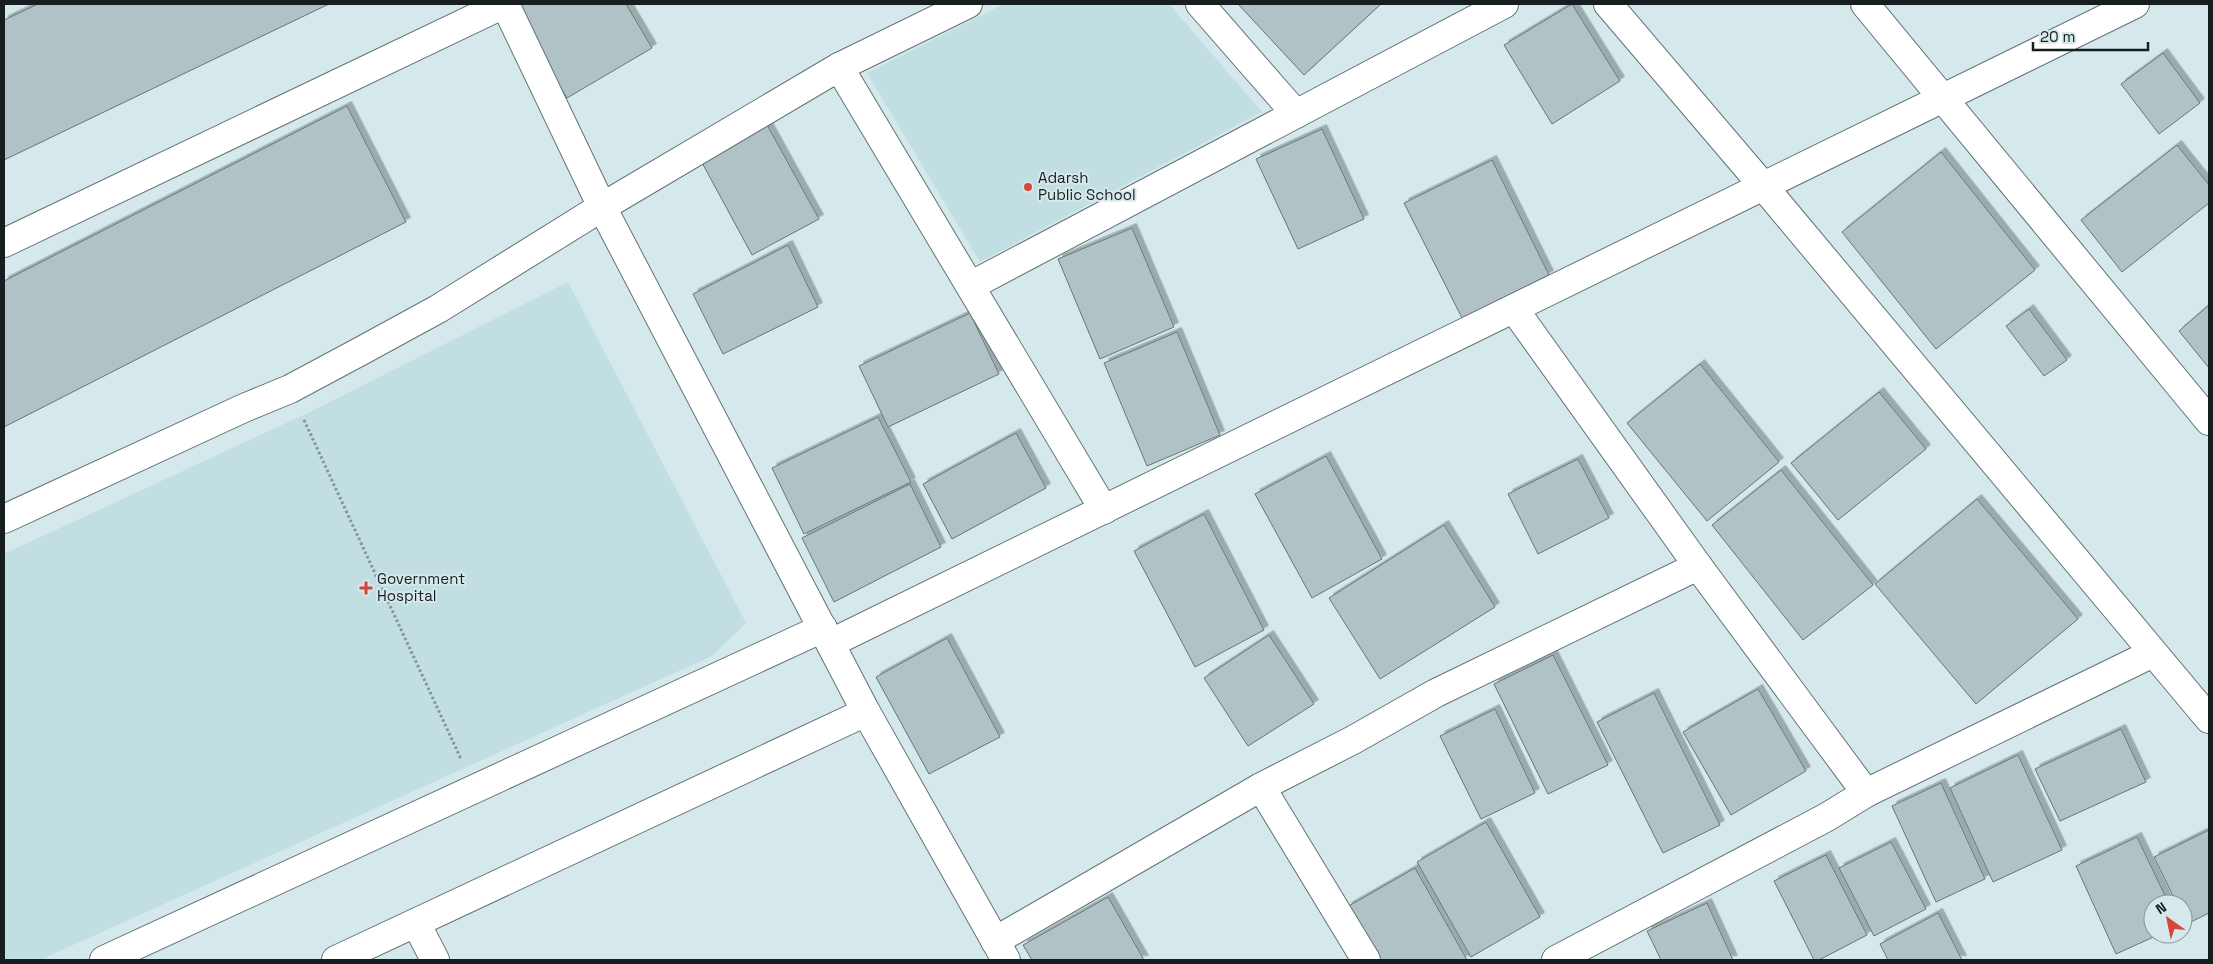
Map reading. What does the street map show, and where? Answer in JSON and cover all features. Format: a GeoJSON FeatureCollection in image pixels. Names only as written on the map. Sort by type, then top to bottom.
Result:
{"type":"FeatureCollection","features":[{"type":"Feature","properties":{"kind":"street"},"geometry":{"type":"LineString","coordinates":[[4,243],[504,4],[602,207],[866,712],[1001,951],[1261,787],[1353,740],[1436,693],[1698,566]]}},
{"type":"Feature","properties":{"kind":"street"},"geometry":{"type":"LineString","coordinates":[[4,519],[244,408],[290,389],[438,309],[602,207],[839,67],[968,4]]}},
{"type":"Feature","properties":{"kind":"street"},"geometry":{"type":"LineString","coordinates":[[1200,4],[1296,114]]}},
{"type":"Feature","properties":{"kind":"street"},"geometry":{"type":"LineString","coordinates":[[972,285],[1504,4]]}},
{"type":"Feature","properties":{"kind":"street"},"geometry":{"type":"LineString","coordinates":[[1608,4],[1764,186],[2209,719]]}},
{"type":"Feature","properties":{"kind":"street"},"geometry":{"type":"LineString","coordinates":[[1865,4],[2209,421]]}},
{"type":"Feature","properties":{"kind":"street"},"geometry":{"type":"LineString","coordinates":[[104,960],[474,789],[827,636],[1104,510],[2135,4]]}},
{"type":"Feature","properties":{"kind":"street"},"geometry":{"type":"LineString","coordinates":[[839,67],[972,285],[1104,510]]}},
{"type":"Feature","properties":{"kind":"street"},"geometry":{"type":"LineString","coordinates":[[1514,309],[1698,566],[1866,792]]}},
{"type":"Feature","properties":{"kind":"street"},"geometry":{"type":"LineString","coordinates":[[1556,960],[1827,816],[1866,792],[2154,653]]}},
{"type":"Feature","properties":{"kind":"street"},"geometry":{"type":"LineString","coordinates":[[336,960],[866,712]]}},
{"type":"Feature","properties":{"kind":"street"},"geometry":{"type":"LineString","coordinates":[[1261,787],[1366,960]]}},
{"type":"Feature","properties":{"kind":"street"},"geometry":{"type":"LineString","coordinates":[[416,923],[435,960]]}},
{"type":"Feature","properties":{"kind":"path"},"geometry":{"type":"LineString","coordinates":[[290,389],[474,789]]}},
{"type":"Feature","properties":{"kind":"shaded area","name":"Adarsh Public School"},"geometry":{"type":"Polygon","coordinates":[[[1004,4],[1169,4],[1262,112],[980,262],[867,73],[1004,4]]]}},
{"type":"Feature","properties":{"kind":"shaded area","name":"Government Hospital"},"geometry":{"type":"Polygon","coordinates":[[[568,282],[746,623],[712,656],[40,960],[4,960],[4,554],[308,413],[568,282]]]}},
{"type":"Feature","properties":{"kind":"building"},"geometry":{"type":"Polygon","coordinates":[[[38,4],[329,4],[4,160],[4,20],[38,4]]]}},
{"type":"Feature","properties":{"kind":"building"},"geometry":{"type":"Polygon","coordinates":[[[511,4],[626,4],[652,48],[567,98],[511,4]]]}},
{"type":"Feature","properties":{"kind":"building"},"geometry":{"type":"Polygon","coordinates":[[[1238,4],[1381,4],[1304,75],[1238,4]]]}},
{"type":"Feature","properties":{"kind":"building"},"geometry":{"type":"Polygon","coordinates":[[[1572,4],[1620,81],[1552,124],[1504,45],[1572,4]]]}},
{"type":"Feature","properties":{"kind":"building"},"geometry":{"type":"Polygon","coordinates":[[[2163,53],[2200,103],[2159,134],[2121,84],[2163,53]]]}},
{"type":"Feature","properties":{"kind":"building"},"geometry":{"type":"Polygon","coordinates":[[[347,106],[406,222],[4,427],[4,281],[347,106]]]}},
{"type":"Feature","properties":{"kind":"building"},"geometry":{"type":"Polygon","coordinates":[[[766,123],[819,219],[752,255],[700,159],[766,123]]]}},
{"type":"Feature","properties":{"kind":"building"},"geometry":{"type":"Polygon","coordinates":[[[1322,129],[1364,219],[1298,249],[1256,159],[1322,129]]]}},
{"type":"Feature","properties":{"kind":"building"},"geometry":{"type":"Polygon","coordinates":[[[2177,145],[2209,185],[2209,203],[2122,272],[2081,220],[2177,145]]]}},
{"type":"Feature","properties":{"kind":"building"},"geometry":{"type":"Polygon","coordinates":[[[1941,152],[2035,270],[1936,349],[1842,232],[1941,152]]]}},
{"type":"Feature","properties":{"kind":"building"},"geometry":{"type":"Polygon","coordinates":[[[1492,160],[1549,275],[1462,318],[1404,203],[1492,160]]]}},
{"type":"Feature","properties":{"kind":"building"},"geometry":{"type":"Polygon","coordinates":[[[1132,228],[1174,327],[1100,359],[1058,259],[1132,228]]]}},
{"type":"Feature","properties":{"kind":"building"},"geometry":{"type":"Polygon","coordinates":[[[788,245],[818,307],[723,354],[693,294],[788,245]]]}},
{"type":"Feature","properties":{"kind":"building"},"geometry":{"type":"Polygon","coordinates":[[[2209,305],[2209,368],[2179,331],[2209,305]]]}},
{"type":"Feature","properties":{"kind":"building"},"geometry":{"type":"Polygon","coordinates":[[[2029,309],[2067,360],[2044,376],[2006,326],[2029,309]]]}},
{"type":"Feature","properties":{"kind":"building"},"geometry":{"type":"Polygon","coordinates":[[[970,313],[999,374],[888,427],[859,366],[970,313]]]}},
{"type":"Feature","properties":{"kind":"building"},"geometry":{"type":"Polygon","coordinates":[[[1177,332],[1220,435],[1147,466],[1104,363],[1177,332]]]}},
{"type":"Feature","properties":{"kind":"building"},"geometry":{"type":"Polygon","coordinates":[[[1700,364],[1779,462],[1707,521],[1627,423],[1700,364]]]}},
{"type":"Feature","properties":{"kind":"building"},"geometry":{"type":"Polygon","coordinates":[[[1879,392],[1926,449],[1838,520],[1791,463],[1879,392]]]}},
{"type":"Feature","properties":{"kind":"building"},"geometry":{"type":"Polygon","coordinates":[[[878,417],[911,482],[804,534],[772,468],[878,417]]]}},
{"type":"Feature","properties":{"kind":"building"},"geometry":{"type":"Polygon","coordinates":[[[1016,433],[1046,488],[952,539],[923,484],[1016,433]]]}},
{"type":"Feature","properties":{"kind":"building"},"geometry":{"type":"Polygon","coordinates":[[[1326,456],[1382,559],[1312,598],[1255,494],[1326,456]]]}},
{"type":"Feature","properties":{"kind":"building"},"geometry":{"type":"Polygon","coordinates":[[[1578,459],[1609,518],[1538,554],[1508,494],[1578,459]]]}},
{"type":"Feature","properties":{"kind":"building"},"geometry":{"type":"Polygon","coordinates":[[[1781,470],[1873,585],[1803,640],[1712,525],[1781,470]]]}},
{"type":"Feature","properties":{"kind":"building"},"geometry":{"type":"Polygon","coordinates":[[[910,484],[941,547],[834,602],[802,538],[910,484]]]}},
{"type":"Feature","properties":{"kind":"building"},"geometry":{"type":"Polygon","coordinates":[[[1977,499],[2078,619],[1976,704],[1875,584],[1977,499]]]}},
{"type":"Feature","properties":{"kind":"building"},"geometry":{"type":"Polygon","coordinates":[[[1204,514],[1264,630],[1195,667],[1134,551],[1204,514]]]}},
{"type":"Feature","properties":{"kind":"building"},"geometry":{"type":"Polygon","coordinates":[[[1444,525],[1495,607],[1380,679],[1329,598],[1444,525]]]}},
{"type":"Feature","properties":{"kind":"building"},"geometry":{"type":"Polygon","coordinates":[[[1269,635],[1314,704],[1248,746],[1204,678],[1269,635]]]}},
{"type":"Feature","properties":{"kind":"building"},"geometry":{"type":"Polygon","coordinates":[[[947,638],[1000,737],[929,774],[876,677],[947,638]]]}},
{"type":"Feature","properties":{"kind":"building"},"geometry":{"type":"Polygon","coordinates":[[[1553,655],[1608,765],[1548,794],[1494,684],[1553,655]]]}},
{"type":"Feature","properties":{"kind":"building"},"geometry":{"type":"Polygon","coordinates":[[[1758,689],[1806,771],[1731,815],[1683,732],[1758,689]]]}},
{"type":"Feature","properties":{"kind":"building"},"geometry":{"type":"Polygon","coordinates":[[[1654,693],[1720,825],[1663,853],[1597,722],[1654,693]]]}},
{"type":"Feature","properties":{"kind":"building"},"geometry":{"type":"Polygon","coordinates":[[[1495,709],[1535,793],[1481,819],[1440,736],[1495,709]]]}},
{"type":"Feature","properties":{"kind":"building"},"geometry":{"type":"Polygon","coordinates":[[[2121,729],[2146,782],[2060,821],[2035,769],[2121,729]]]}},
{"type":"Feature","properties":{"kind":"building"},"geometry":{"type":"Polygon","coordinates":[[[2018,755],[2062,850],[1993,882],[1950,788],[2018,755]]]}},
{"type":"Feature","properties":{"kind":"building"},"geometry":{"type":"Polygon","coordinates":[[[1941,783],[1985,879],[1936,902],[1892,806],[1941,783]]]}},
{"type":"Feature","properties":{"kind":"building"},"geometry":{"type":"Polygon","coordinates":[[[1486,822],[1540,917],[1471,957],[1417,862],[1486,822]]]}},
{"type":"Feature","properties":{"kind":"building"},"geometry":{"type":"Polygon","coordinates":[[[2209,830],[2209,913],[2193,921],[2193,894],[2172,894],[2154,857],[2209,830]]]}},
{"type":"Feature","properties":{"kind":"building"},"geometry":{"type":"Polygon","coordinates":[[[2137,837],[2164,894],[2143,894],[2143,942],[2116,954],[2076,866],[2137,837]]]}},
{"type":"Feature","properties":{"kind":"building"},"geometry":{"type":"Polygon","coordinates":[[[1891,842],[1926,909],[1874,936],[1839,868],[1891,842]]]}},
{"type":"Feature","properties":{"kind":"building"},"geometry":{"type":"Polygon","coordinates":[[[1826,855],[1867,935],[1819,960],[1814,960],[1774,881],[1826,855]]]}},
{"type":"Feature","properties":{"kind":"building"},"geometry":{"type":"Polygon","coordinates":[[[1415,868],[1467,960],[1377,960],[1347,907],[1415,868]]]}},
{"type":"Feature","properties":{"kind":"building"},"geometry":{"type":"Polygon","coordinates":[[[1108,897],[1144,960],[1032,960],[1023,945],[1108,897]]]}},
{"type":"Feature","properties":{"kind":"building"},"geometry":{"type":"Polygon","coordinates":[[[1707,903],[1733,960],[1661,960],[1647,931],[1707,903]]]}},
{"type":"Feature","properties":{"kind":"building"},"geometry":{"type":"Polygon","coordinates":[[[1938,913],[1962,960],[1888,960],[1880,944],[1938,913]]]}},
{"type":"Feature","properties":{"kind":"place","name":"Adarsh Public School"},"geometry":{"type":"Point","coordinates":[1028,187]}},
{"type":"Feature","properties":{"kind":"place","name":"Government Hospital"},"geometry":{"type":"Point","coordinates":[366,588]}}]}
